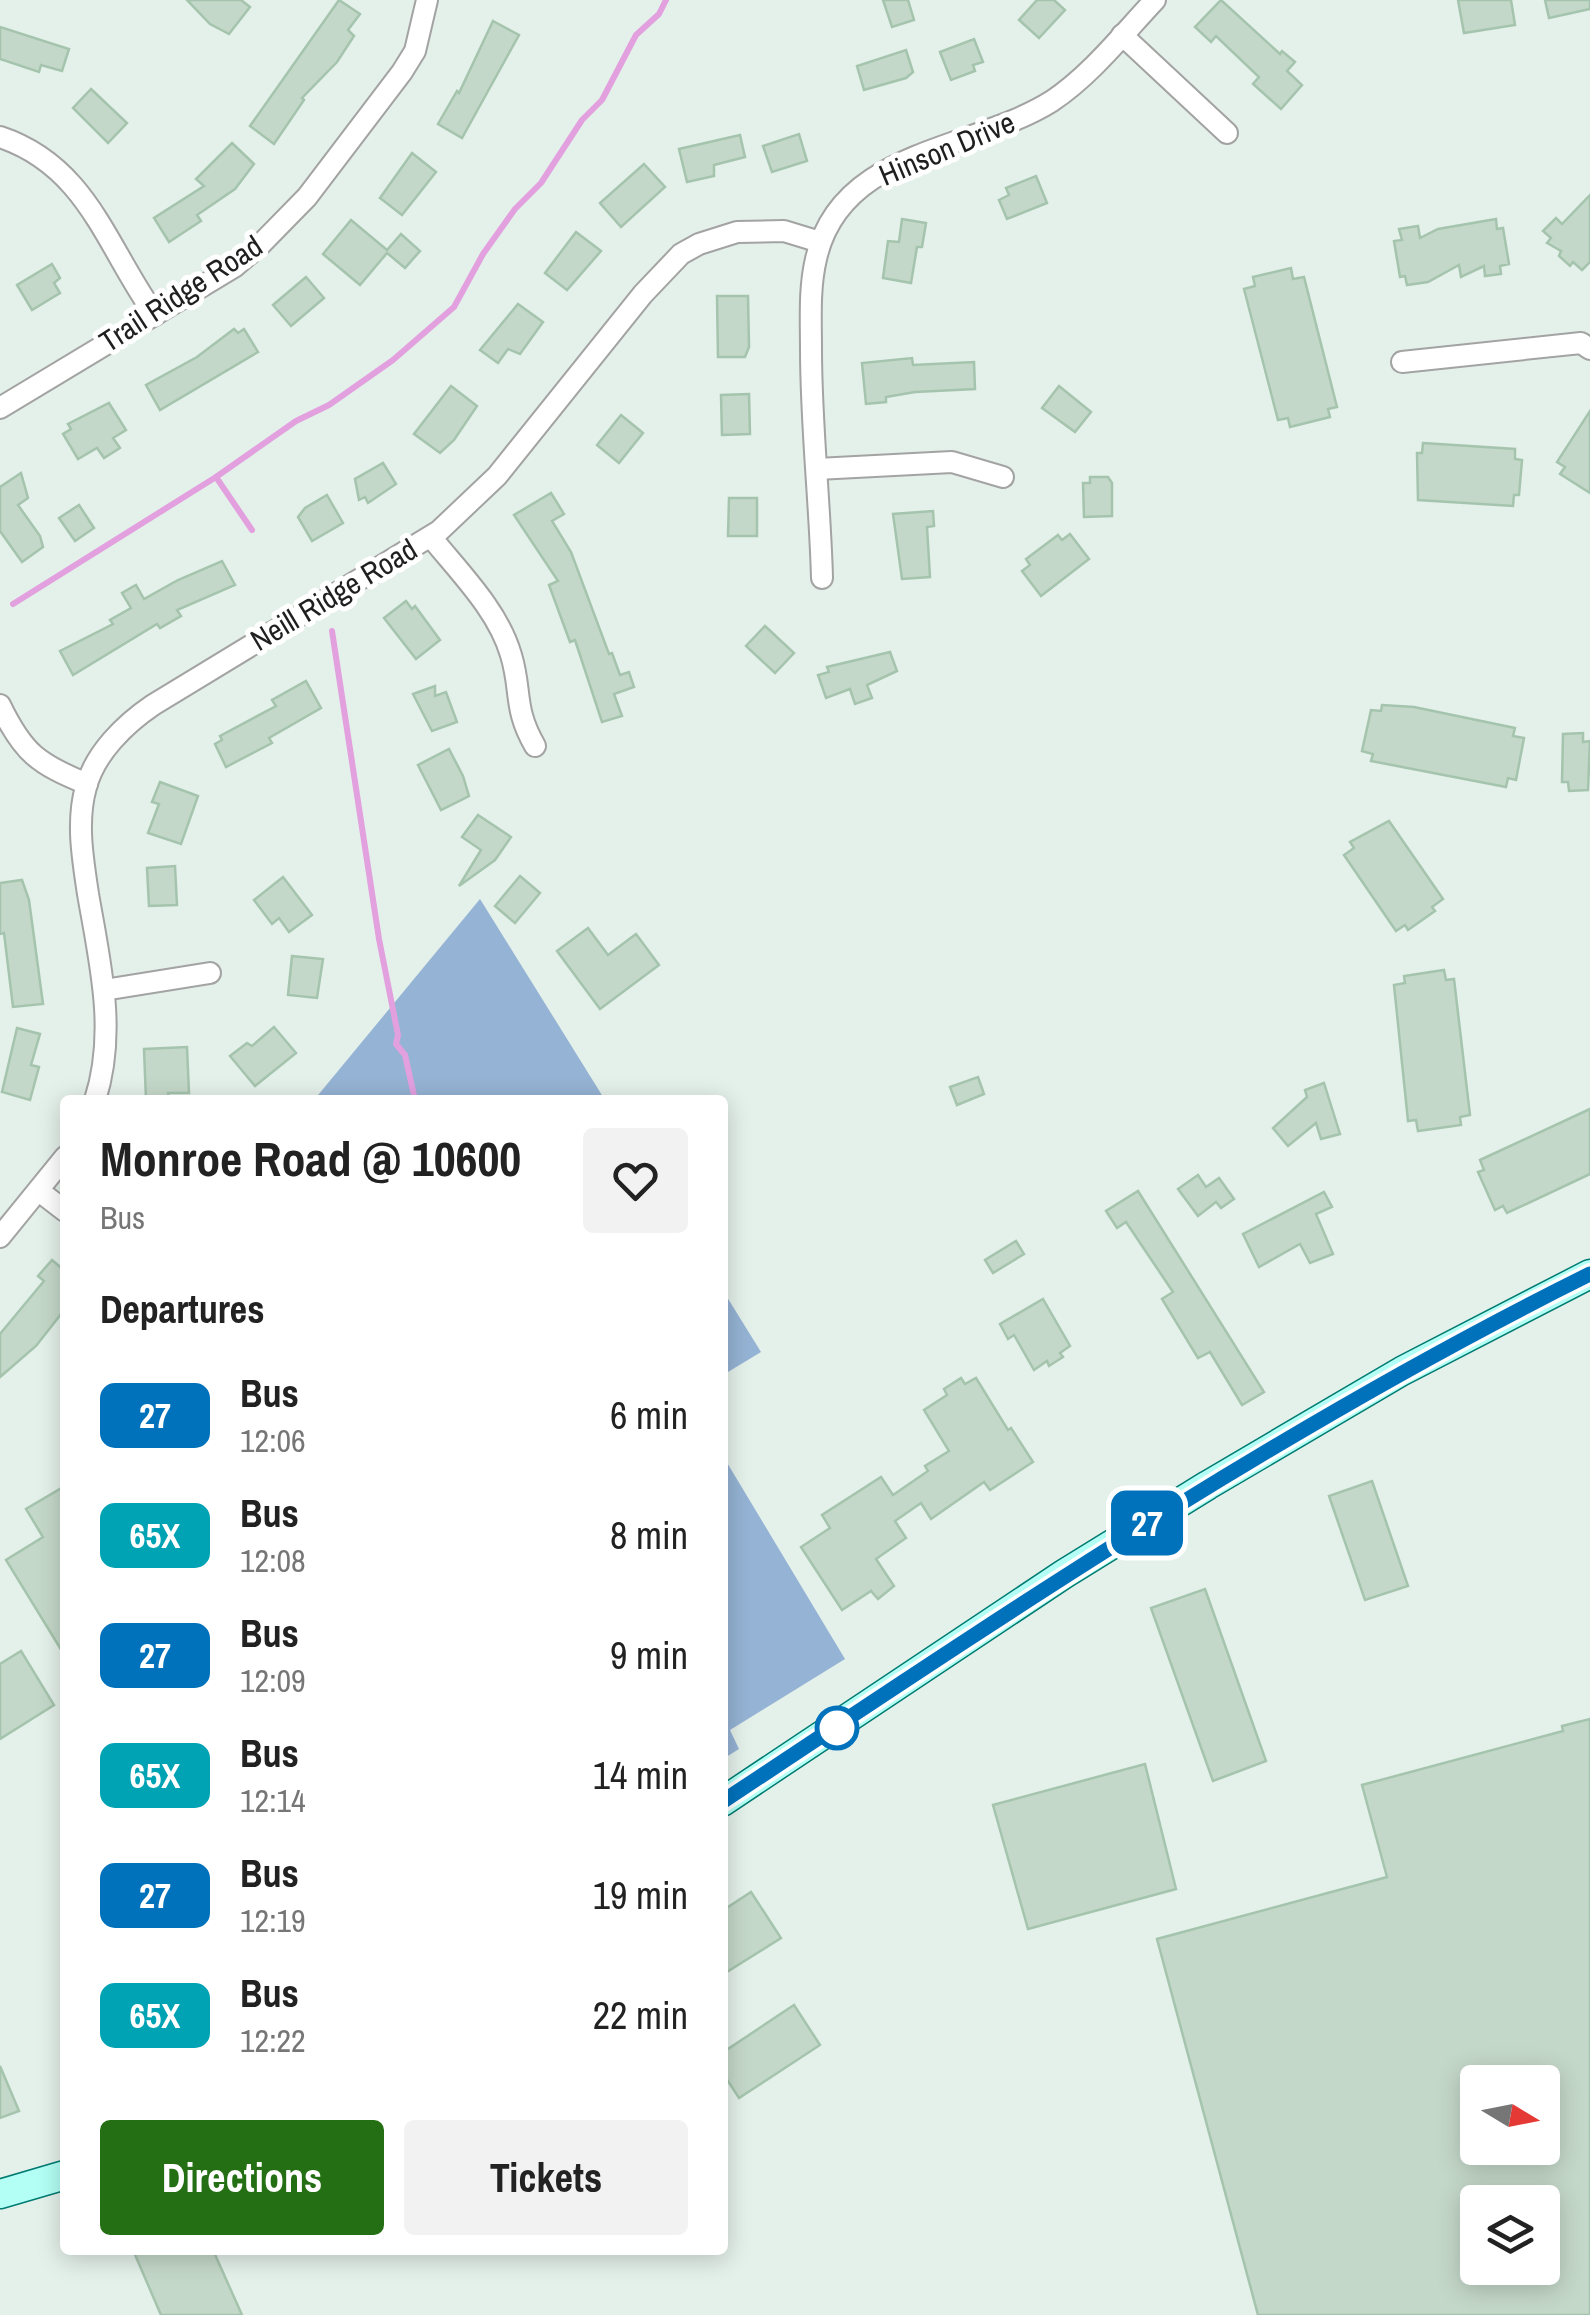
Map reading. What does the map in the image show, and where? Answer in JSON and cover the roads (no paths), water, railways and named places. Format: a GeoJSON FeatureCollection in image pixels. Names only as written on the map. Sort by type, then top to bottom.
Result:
{"type":"FeatureCollection","features":[{"type":"Feature","properties":{"kind":"main road"},"geometry":{"type":"LineString","coordinates":[[728,1798],[1064,1574],[1208,1485],[1402,1371],[1590,1274]]}},
{"type":"Feature","properties":{"kind":"main road"},"geometry":{"type":"LineString","coordinates":[[0,2194],[60,2176]]}},
{"type":"Feature","properties":{"kind":"street","name":"Trail Ridge Road"},"geometry":{"type":"LineString","coordinates":[[0,408],[234,267],[284,223],[377,108],[415,51],[427,0]]}},
{"type":"Feature","properties":{"kind":"street","name":"Hinson Drive"},"geometry":{"type":"LineString","coordinates":[[822,578],[811,386],[811,310],[820,242],[830,224],[872,178],[914,156],[1035,111],[1077,82],[1154,0]]}},
{"type":"Feature","properties":{"kind":"street"},"geometry":{"type":"LineString","coordinates":[[1122,35],[1227,133]]}},
{"type":"Feature","properties":{"kind":"street"},"geometry":{"type":"LineString","coordinates":[[0,136],[26,146],[64,174],[155,315]]}},
{"type":"Feature","properties":{"kind":"street","name":"Neill Ridge Road"},"geometry":{"type":"LineString","coordinates":[[95,1095],[106,1043],[104,990],[84,866],[82,806],[87,784],[102,754],[133,718],[430,536],[497,476],[643,294],[682,254],[699,244],[738,232],[784,231],[820,242]]}},
{"type":"Feature","properties":{"kind":"street"},"geometry":{"type":"LineString","coordinates":[[1402,362],[1581,343],[1590,349]]}},
{"type":"Feature","properties":{"kind":"street"},"geometry":{"type":"LineString","coordinates":[[817,469],[952,462],[1003,477]]}},
{"type":"Feature","properties":{"kind":"street"},"geometry":{"type":"LineString","coordinates":[[430,536],[502,631],[511,655],[519,712],[534,746]]}},
{"type":"Feature","properties":{"kind":"street"},"geometry":{"type":"LineString","coordinates":[[0,705],[14,733],[34,758],[87,784]]}},
{"type":"Feature","properties":{"kind":"street"},"geometry":{"type":"LineString","coordinates":[[104,990],[210,974]]}},
{"type":"Feature","properties":{"kind":"street"},"geometry":{"type":"LineString","coordinates":[[0,1237],[60,1164]]}},
{"type":"Feature","properties":{"kind":"street"},"geometry":{"type":"LineString","coordinates":[[39,1191],[60,1207]]}},
{"type":"Feature","properties":{"kind":"waterway"},"geometry":{"type":"LineString","coordinates":[[13,604],[216,477],[296,421],[329,405],[393,360],[454,307],[483,254],[515,209],[541,183],[582,120],[602,100],[636,35],[659,14],[666,0]]}},
{"type":"Feature","properties":{"kind":"waterway"},"geometry":{"type":"LineString","coordinates":[[216,477],[252,530]]}},
{"type":"Feature","properties":{"kind":"waterway"},"geometry":{"type":"LineString","coordinates":[[332,631],[379,939],[398,1035],[396,1044],[405,1055],[414,1095]]}}]}
